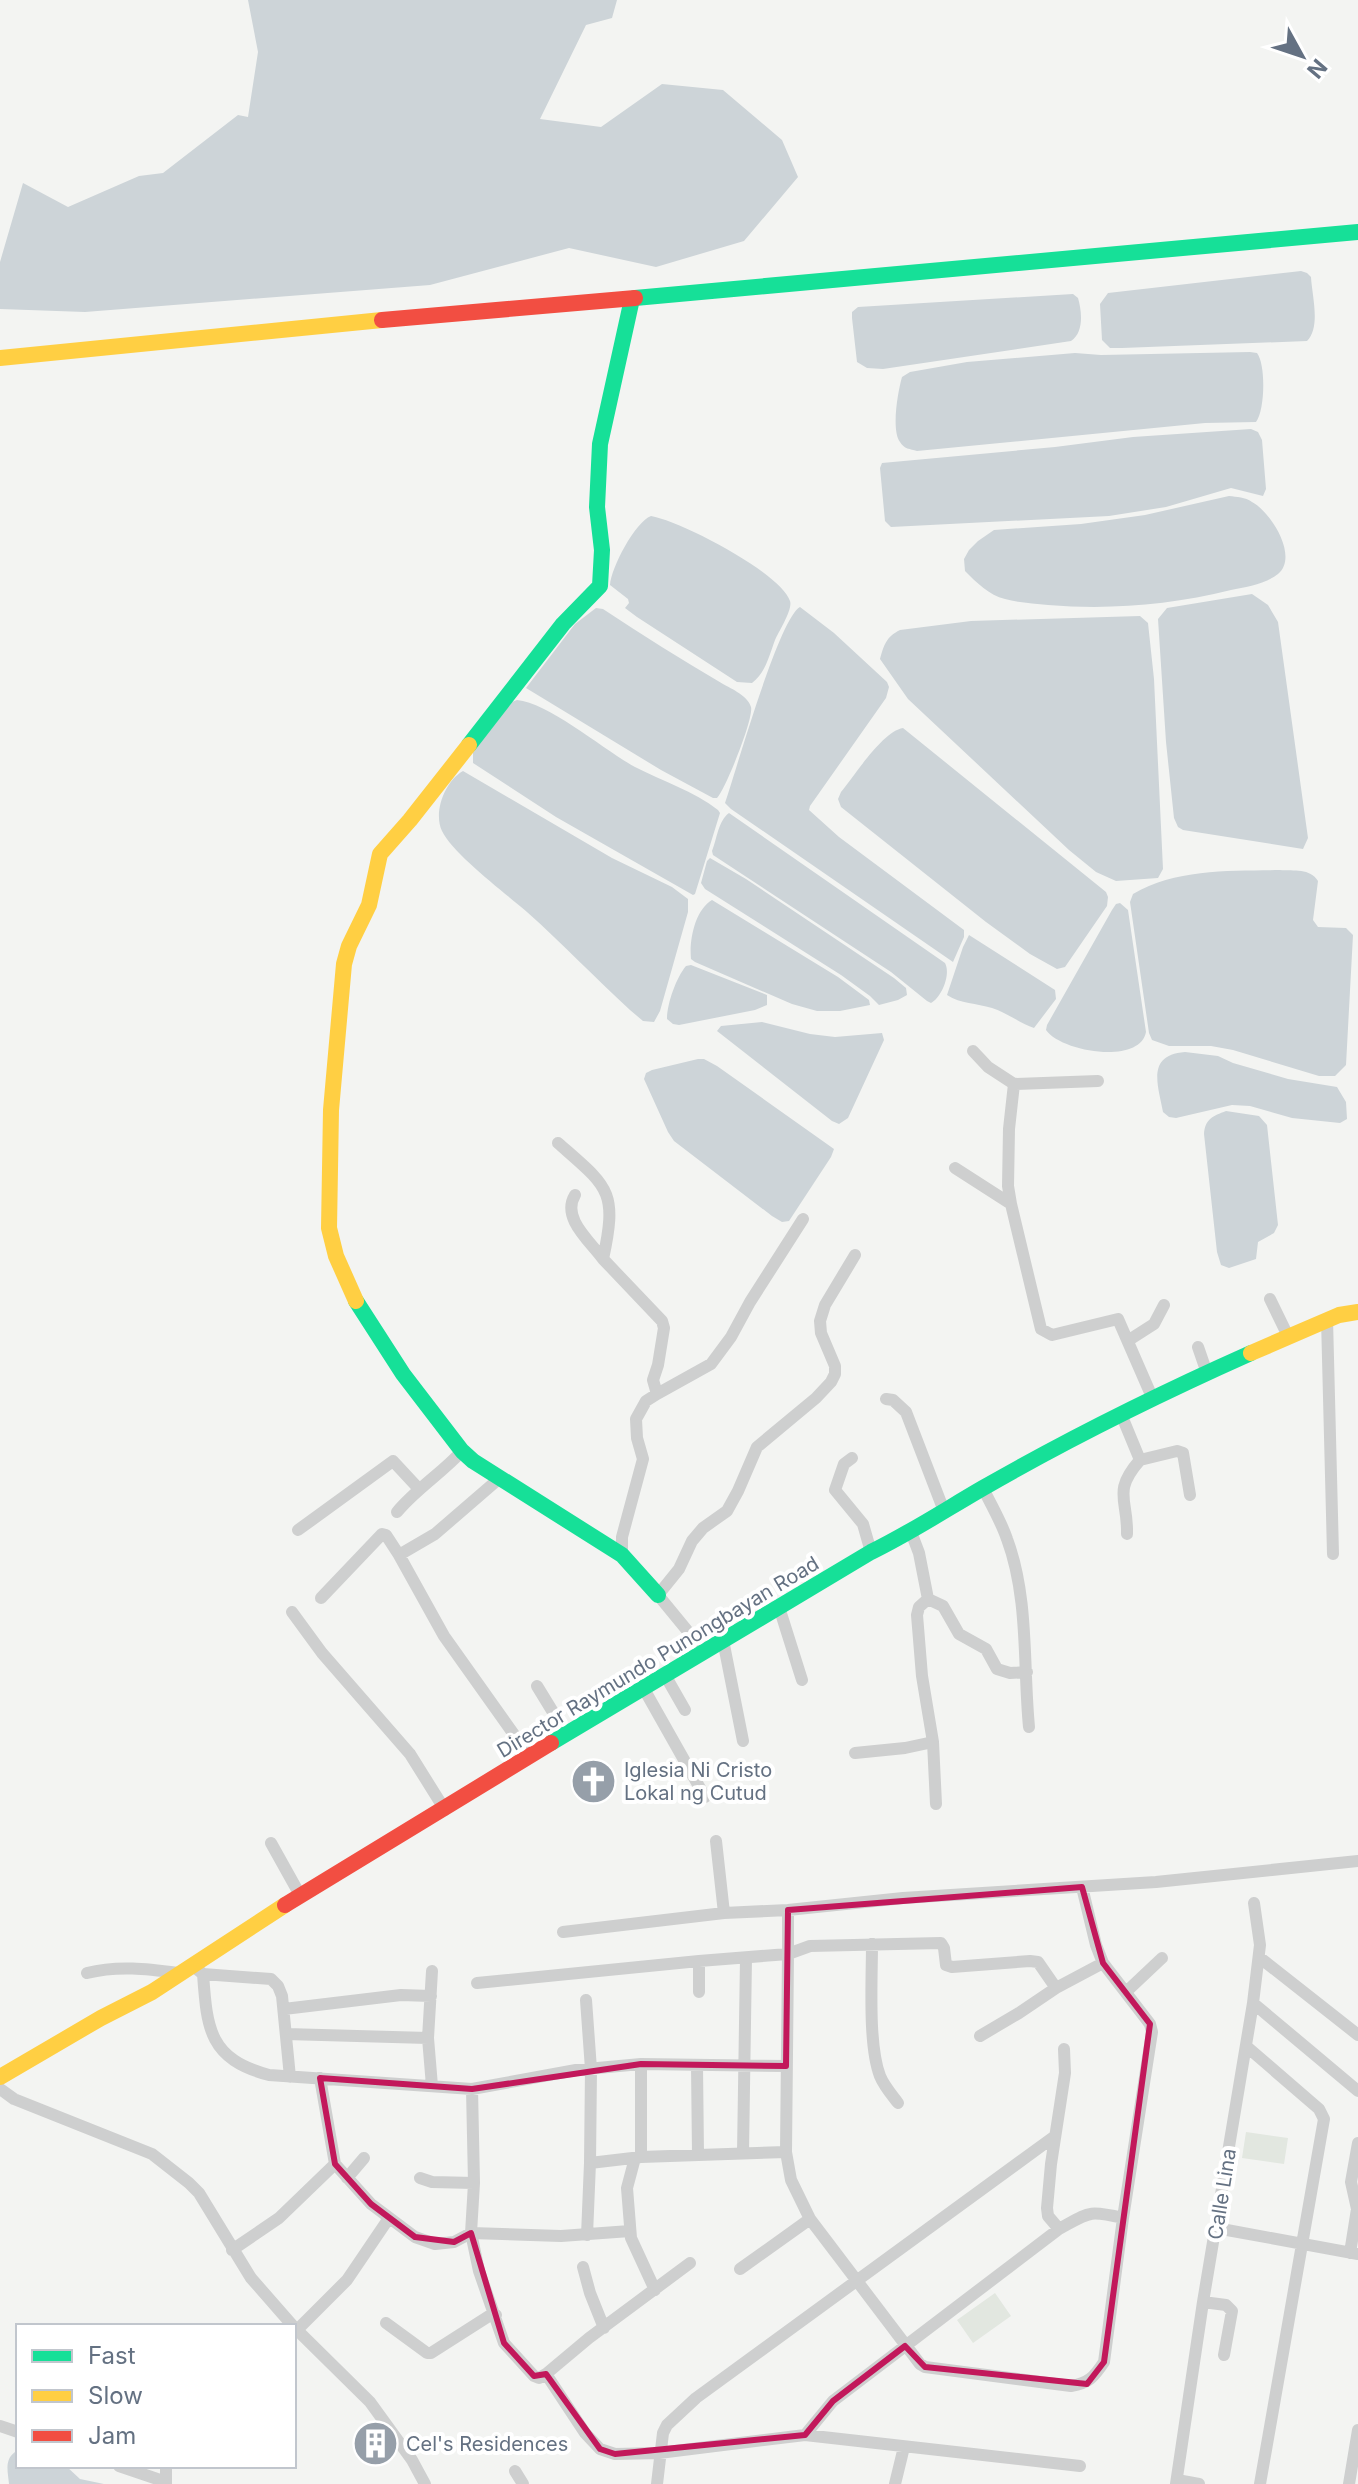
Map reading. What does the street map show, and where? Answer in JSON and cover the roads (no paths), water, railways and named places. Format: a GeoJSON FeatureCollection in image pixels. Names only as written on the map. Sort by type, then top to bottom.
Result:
{"type":"FeatureCollection","features":[{"type":"Feature","properties":{"kind":"street"},"geometry":{"type":"LineString","coordinates":[[0,358],[1358,232]]}},
{"type":"Feature","properties":{"kind":"street"},"geometry":{"type":"LineString","coordinates":[[632,299],[600,444],[597,507],[602,550],[600,586],[563,624],[380,854],[369,905],[349,946],[344,964],[331,1110],[329,1228],[331,1246],[353,1296],[377,1335],[462,1451],[622,1555],[704,1651]]}},
{"type":"Feature","properties":{"kind":"street"},"geometry":{"type":"LineString","coordinates":[[973,1051],[988,1067],[1014,1084],[1098,1081]]}},
{"type":"Feature","properties":{"kind":"street"},"geometry":{"type":"LineString","coordinates":[[1014,1084],[1008,1186],[1041,1329],[1052,1335],[1115,1318],[1120,1320],[1152,1397]]}},
{"type":"Feature","properties":{"kind":"street"},"geometry":{"type":"LineString","coordinates":[[558,1143],[608,1193],[611,1215],[603,1259]]}},
{"type":"Feature","properties":{"kind":"street"},"geometry":{"type":"LineString","coordinates":[[955,1168],[1011,1204]]}},
{"type":"Feature","properties":{"kind":"street"},"geometry":{"type":"LineString","coordinates":[[575,1195],[570,1207],[573,1220],[603,1259],[662,1321],[664,1328],[653,1380],[657,1394]]}},
{"type":"Feature","properties":{"kind":"street"},"geometry":{"type":"LineString","coordinates":[[622,1555],[622,1537],[643,1459],[636,1419],[646,1401],[711,1364],[731,1337],[803,1219]]}},
{"type":"Feature","properties":{"kind":"street"},"geometry":{"type":"LineString","coordinates":[[658,1595],[679,1569],[692,1541],[703,1528],[727,1511],[757,1447],[831,1382],[835,1366],[821,1333],[820,1321],[825,1305],[855,1255]]}},
{"type":"Feature","properties":{"kind":"street"},"geometry":{"type":"LineString","coordinates":[[1270,1299],[1288,1336]]}},
{"type":"Feature","properties":{"kind":"street"},"geometry":{"type":"LineString","coordinates":[[1129,1340],[1154,1324],[1164,1305]]}},
{"type":"Feature","properties":{"kind":"street","name":"Director Raymundo Punongbayan Road"},"geometry":{"type":"LineString","coordinates":[[0,2077],[101,2018],[191,1971],[300,1895],[704,1651],[983,1488],[1152,1397],[1327,1319],[1358,1312]]}},
{"type":"Feature","properties":{"kind":"street"},"geometry":{"type":"LineString","coordinates":[[1327,1319],[1333,1554]]}},
{"type":"Feature","properties":{"kind":"street"},"geometry":{"type":"LineString","coordinates":[[1198,1347],[1207,1373]]}},
{"type":"Feature","properties":{"kind":"street"},"geometry":{"type":"LineString","coordinates":[[886,1399],[893,1400],[906,1412],[944,1511]]}},
{"type":"Feature","properties":{"kind":"street"},"geometry":{"type":"LineString","coordinates":[[1121,1414],[1140,1460]]}},
{"type":"Feature","properties":{"kind":"street"},"geometry":{"type":"LineString","coordinates":[[397,1512],[462,1451]]}},
{"type":"Feature","properties":{"kind":"street"},"geometry":{"type":"LineString","coordinates":[[1127,1534],[1122,1500],[1124,1484],[1140,1460],[1177,1451],[1183,1453],[1190,1495]]}},
{"type":"Feature","properties":{"kind":"street"},"geometry":{"type":"LineString","coordinates":[[852,1458],[844,1464],[835,1490],[863,1524],[871,1552]]}},
{"type":"Feature","properties":{"kind":"street"},"geometry":{"type":"LineString","coordinates":[[298,1530],[393,1461],[419,1489]]}},
{"type":"Feature","properties":{"kind":"street"},"geometry":{"type":"LineString","coordinates":[[399,1555],[435,1534],[501,1477]]}},
{"type":"Feature","properties":{"kind":"street"},"geometry":{"type":"LineString","coordinates":[[983,1488],[1007,1538],[1015,1567],[1027,1672],[1029,1727]]}},
{"type":"Feature","properties":{"kind":"street"},"geometry":{"type":"LineString","coordinates":[[911,1532],[919,1553],[928,1599]]}},
{"type":"Feature","properties":{"kind":"street"},"geometry":{"type":"LineString","coordinates":[[321,1598],[382,1534],[386,1535],[444,1636],[530,1757]]}},
{"type":"Feature","properties":{"kind":"street"},"geometry":{"type":"LineString","coordinates":[[928,1599],[943,1606],[959,1634],[986,1649],[997,1669],[1010,1673],[1027,1672]]}},
{"type":"Feature","properties":{"kind":"street"},"geometry":{"type":"LineString","coordinates":[[928,1599],[919,1607],[917,1615],[922,1676],[933,1742],[936,1804]]}},
{"type":"Feature","properties":{"kind":"street"},"geometry":{"type":"LineString","coordinates":[[779,1607],[802,1680]]}},
{"type":"Feature","properties":{"kind":"street"},"geometry":{"type":"LineString","coordinates":[[292,1612],[322,1653],[410,1754],[445,1810]]}},
{"type":"Feature","properties":{"kind":"street"},"geometry":{"type":"LineString","coordinates":[[723,1640],[743,1741]]}},
{"type":"Feature","properties":{"kind":"street"},"geometry":{"type":"LineString","coordinates":[[665,1675],[685,1710]]}},
{"type":"Feature","properties":{"kind":"street"},"geometry":{"type":"LineString","coordinates":[[537,1686],[567,1735]]}},
{"type":"Feature","properties":{"kind":"street"},"geometry":{"type":"LineString","coordinates":[[644,1689],[705,1797]]}},
{"type":"Feature","properties":{"kind":"street"},"geometry":{"type":"LineString","coordinates":[[855,1753],[933,1742]]}},
{"type":"Feature","properties":{"kind":"street"},"geometry":{"type":"LineString","coordinates":[[716,1841],[724,1913]]}},
{"type":"Feature","properties":{"kind":"street"},"geometry":{"type":"LineString","coordinates":[[271,1843],[300,1895]]}},
{"type":"Feature","properties":{"kind":"street"},"geometry":{"type":"LineString","coordinates":[[563,1932],[724,1913],[1199,1878],[1358,1861]]}},
{"type":"Feature","properties":{"kind":"street"},"geometry":{"type":"LineString","coordinates":[[788,1910],[786,2152],[791,2180],[810,2219],[905,2346],[925,2367],[1071,2386],[1087,2384],[1104,2362],[1152,2032],[1150,2024],[1127,1991],[1103,1963],[1082,1887]]}},
{"type":"Feature","properties":{"kind":"street","name":"Calle Lina"},"geometry":{"type":"LineString","coordinates":[[1176,2482],[1253,2003],[1260,1945],[1254,1903]]}},
{"type":"Feature","properties":{"kind":"street"},"geometry":{"type":"LineString","coordinates":[[477,1983],[788,1954],[810,1946],[941,1943],[946,1965],[1038,1962],[1056,1988]]}},
{"type":"Feature","properties":{"kind":"street"},"geometry":{"type":"LineString","coordinates":[[872,1944],[876,2062],[884,2085],[898,2103]]}},
{"type":"Feature","properties":{"kind":"street"},"geometry":{"type":"LineString","coordinates":[[1259,1957],[1358,2035]]}},
{"type":"Feature","properties":{"kind":"street"},"geometry":{"type":"LineString","coordinates":[[743,2153],[746,1958]]}},
{"type":"Feature","properties":{"kind":"street"},"geometry":{"type":"LineString","coordinates":[[1127,1991],[1162,1958]]}},
{"type":"Feature","properties":{"kind":"street"},"geometry":{"type":"LineString","coordinates":[[699,1961],[699,1992]]}},
{"type":"Feature","properties":{"kind":"street"},"geometry":{"type":"LineString","coordinates":[[980,2036],[1056,1988],[1103,1963]]}},
{"type":"Feature","properties":{"kind":"street"},"geometry":{"type":"LineString","coordinates":[[87,1973],[137,1968],[271,1979],[282,1996],[290,2077]]}},
{"type":"Feature","properties":{"kind":"street"},"geometry":{"type":"LineString","coordinates":[[191,1971],[213,2040],[241,2066],[269,2075],[472,2089],[641,2064],[786,2066]]}},
{"type":"Feature","properties":{"kind":"street"},"geometry":{"type":"LineString","coordinates":[[432,1971],[428,2038],[432,2086]]}},
{"type":"Feature","properties":{"kind":"street"},"geometry":{"type":"LineString","coordinates":[[284,2009],[401,1995],[431,1996]]}},
{"type":"Feature","properties":{"kind":"street"},"geometry":{"type":"LineString","coordinates":[[586,2000],[591,2069],[587,2235]]}},
{"type":"Feature","properties":{"kind":"street"},"geometry":{"type":"LineString","coordinates":[[1253,2003],[1358,2091]]}},
{"type":"Feature","properties":{"kind":"street"},"geometry":{"type":"LineString","coordinates":[[286,2034],[428,2038]]}},
{"type":"Feature","properties":{"kind":"street"},"geometry":{"type":"LineString","coordinates":[[1246,2046],[1323,2114],[1324,2119],[1260,2484]]}},
{"type":"Feature","properties":{"kind":"street"},"geometry":{"type":"LineString","coordinates":[[1059,2229],[1048,2216],[1047,2208],[1065,2073],[1064,2049]]}},
{"type":"Feature","properties":{"kind":"street"},"geometry":{"type":"LineString","coordinates":[[641,2064],[638,2157],[627,2188],[631,2238],[655,2290]]}},
{"type":"Feature","properties":{"kind":"street"},"geometry":{"type":"LineString","coordinates":[[697,2065],[698,2155]]}},
{"type":"Feature","properties":{"kind":"street"},"geometry":{"type":"LineString","coordinates":[[320,2078],[335,2164],[371,2204],[415,2237],[435,2244],[454,2242],[471,2233],[587,2235],[630,2231]]}},
{"type":"Feature","properties":{"kind":"street"},"geometry":{"type":"LineString","coordinates":[[0,2089],[14,2099],[152,2154],[189,2183],[199,2193],[232,2250],[262,2293],[290,2324]]}},
{"type":"Feature","properties":{"kind":"street"},"geometry":{"type":"LineString","coordinates":[[472,2089],[474,2183],[471,2233],[479,2271],[504,2343],[534,2376],[539,2378],[546,2374],[690,2263]]}},
{"type":"Feature","properties":{"kind":"street"},"geometry":{"type":"LineString","coordinates":[[657,2484],[663,2433],[667,2425],[696,2398],[1055,2136]]}},
{"type":"Feature","properties":{"kind":"street"},"geometry":{"type":"LineString","coordinates":[[1216,2228],[1354,2254],[1357,2209],[1351,2182],[1358,2143]]}},
{"type":"Feature","properties":{"kind":"street"},"geometry":{"type":"LineString","coordinates":[[590,2163],[638,2157],[786,2152]]}},
{"type":"Feature","properties":{"kind":"street"},"geometry":{"type":"LineString","coordinates":[[347,2178],[364,2158]]}},
{"type":"Feature","properties":{"kind":"street"},"geometry":{"type":"LineString","coordinates":[[232,2250],[279,2218],[335,2164]]}},
{"type":"Feature","properties":{"kind":"street"},"geometry":{"type":"LineString","coordinates":[[420,2178],[432,2182],[474,2183]]}},
{"type":"Feature","properties":{"kind":"street"},"geometry":{"type":"LineString","coordinates":[[805,2435],[833,2401],[1059,2229],[1088,2213],[1123,2218]]}},
{"type":"Feature","properties":{"kind":"street"},"geometry":{"type":"LineString","coordinates":[[296,2326],[347,2280],[389,2218]]}},
{"type":"Feature","properties":{"kind":"street"},"geometry":{"type":"LineString","coordinates":[[740,2269],[810,2219]]}},
{"type":"Feature","properties":{"kind":"street"},"geometry":{"type":"LineString","coordinates":[[583,2267],[604,2328]]}},
{"type":"Feature","properties":{"kind":"street"},"geometry":{"type":"LineString","coordinates":[[1203,2302],[1226,2305],[1232,2311],[1224,2355]]}},
{"type":"Feature","properties":{"kind":"street"},"geometry":{"type":"LineString","coordinates":[[386,2323],[431,2353],[489,2316],[496,2315]]}},
{"type":"Feature","properties":{"kind":"street"},"geometry":{"type":"LineString","coordinates":[[296,2330],[370,2402],[398,2439],[425,2484]]}},
{"type":"Feature","properties":{"kind":"street"},"geometry":{"type":"LineString","coordinates":[[546,2374],[585,2433],[600,2449],[615,2454],[659,2453],[805,2435],[1080,2466]]}},
{"type":"Feature","properties":{"kind":"street"},"geometry":{"type":"LineString","coordinates":[[1349,2484],[1358,2430]]}},
{"type":"Feature","properties":{"kind":"street"},"geometry":{"type":"LineString","coordinates":[[895,2484],[904,2447]]}},
{"type":"Feature","properties":{"kind":"street"},"geometry":{"type":"LineString","coordinates":[[125,2468],[166,2483]]}},
{"type":"Feature","properties":{"kind":"street"},"geometry":{"type":"LineString","coordinates":[[515,2471],[523,2484]]}},
{"type":"Feature","properties":{"kind":"street"},"geometry":{"type":"LineString","coordinates":[[1176,2482],[1199,2484]]}},
{"type":"Feature","properties":{"kind":"place","name":"Iglesia Ni Cristo Lokal ng Cutud"},"geometry":{"type":"Point","coordinates":[593,1782]}},
{"type":"Feature","properties":{"kind":"place","name":"Cel's Residences"},"geometry":{"type":"Point","coordinates":[375,2444]}}]}
